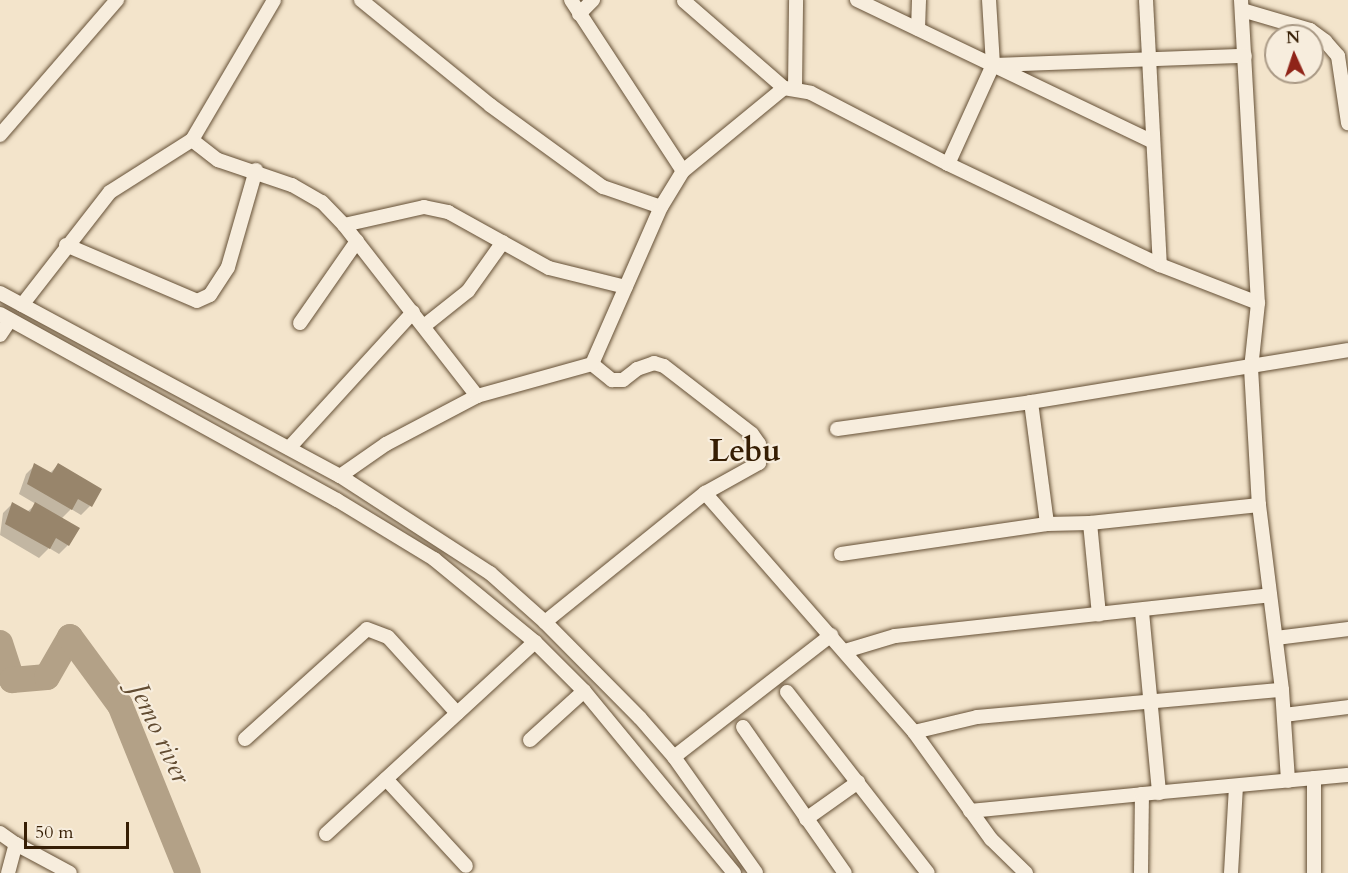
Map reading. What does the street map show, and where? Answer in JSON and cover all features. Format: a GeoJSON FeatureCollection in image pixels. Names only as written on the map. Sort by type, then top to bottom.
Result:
{"type":"FeatureCollection","features":[{"type":"Feature","properties":{"kind":"street"},"geometry":{"type":"LineString","coordinates":[[0,135],[117,0]]}},
{"type":"Feature","properties":{"kind":"street"},"geometry":{"type":"LineString","coordinates":[[22,305],[66,244],[110,192],[192,140],[274,0]]}},
{"type":"Feature","properties":{"kind":"street"},"geometry":{"type":"LineString","coordinates":[[361,0],[490,105],[603,188],[662,207]]}},
{"type":"Feature","properties":{"kind":"street"},"geometry":{"type":"LineString","coordinates":[[571,0],[684,171]]}},
{"type":"Feature","properties":{"kind":"street"},"geometry":{"type":"LineString","coordinates":[[579,14],[593,0]]}},
{"type":"Feature","properties":{"kind":"street"},"geometry":{"type":"LineString","coordinates":[[592,364],[662,207],[684,171],[790,88],[796,0]]}},
{"type":"Feature","properties":{"kind":"street"},"geometry":{"type":"LineString","coordinates":[[857,0],[1153,142]]}},
{"type":"Feature","properties":{"kind":"street"},"geometry":{"type":"LineString","coordinates":[[918,0],[918,29]]}},
{"type":"Feature","properties":{"kind":"street"},"geometry":{"type":"LineString","coordinates":[[948,164],[993,65],[989,0]]}},
{"type":"Feature","properties":{"kind":"street"},"geometry":{"type":"LineString","coordinates":[[1146,0],[1160,265]]}},
{"type":"Feature","properties":{"kind":"street"},"geometry":{"type":"LineString","coordinates":[[684,1],[790,88],[1160,265],[1258,303]]}},
{"type":"Feature","properties":{"kind":"street"},"geometry":{"type":"LineString","coordinates":[[1288,781],[1282,690],[1259,505],[1251,368],[1258,303],[1242,5],[1310,30],[1325,41],[1338,56],[1348,123]]}},
{"type":"Feature","properties":{"kind":"street"},"geometry":{"type":"LineString","coordinates":[[993,65],[1149,57],[1245,56]]}},
{"type":"Feature","properties":{"kind":"street"},"geometry":{"type":"LineString","coordinates":[[192,140],[218,160],[256,170],[322,202],[357,241],[477,396]]}},
{"type":"Feature","properties":{"kind":"street"},"geometry":{"type":"LineString","coordinates":[[66,244],[197,301],[210,295],[228,267],[256,170]]}},
{"type":"Feature","properties":{"kind":"street"},"geometry":{"type":"LineString","coordinates":[[344,225],[424,207],[448,212],[549,268],[626,287]]}},
{"type":"Feature","properties":{"kind":"street"},"geometry":{"type":"LineString","coordinates":[[300,323],[325,293],[357,241]]}},
{"type":"Feature","properties":{"kind":"street"},"geometry":{"type":"LineString","coordinates":[[424,326],[468,291],[503,242]]}},
{"type":"Feature","properties":{"kind":"street"},"geometry":{"type":"LineString","coordinates":[[0,292],[340,476],[464,555],[545,622],[674,758],[756,873]]}},
{"type":"Feature","properties":{"kind":"street"},"geometry":{"type":"LineString","coordinates":[[289,448],[413,312]]}},
{"type":"Feature","properties":{"kind":"street"},"geometry":{"type":"LineString","coordinates":[[0,335],[5,317],[206,428],[434,559],[535,642],[584,691],[734,873]]}},
{"type":"Feature","properties":{"kind":"street"},"geometry":{"type":"LineString","coordinates":[[837,429],[1251,368],[1348,350]]}},
{"type":"Feature","properties":{"kind":"street"},"geometry":{"type":"LineString","coordinates":[[545,622],[705,494],[759,463],[759,444],[752,434],[664,366],[654,363],[637,369],[623,380],[612,380],[592,364]]}},
{"type":"Feature","properties":{"kind":"street"},"geometry":{"type":"LineString","coordinates":[[340,476],[386,444],[477,396],[592,364]]}},
{"type":"Feature","properties":{"kind":"street"},"geometry":{"type":"LineString","coordinates":[[1031,402],[1047,524]]}},
{"type":"Feature","properties":{"kind":"street"},"geometry":{"type":"LineString","coordinates":[[206,428],[215,408]]}},
{"type":"Feature","properties":{"kind":"street"},"geometry":{"type":"LineString","coordinates":[[705,494],[914,732],[991,839],[1026,873]]}},
{"type":"Feature","properties":{"kind":"street"},"geometry":{"type":"LineString","coordinates":[[841,554],[1047,524],[1090,524],[1259,505]]}},
{"type":"Feature","properties":{"kind":"street"},"geometry":{"type":"LineString","coordinates":[[1090,524],[1099,615]]}},
{"type":"Feature","properties":{"kind":"street"},"geometry":{"type":"LineString","coordinates":[[845,651],[895,636],[1142,612],[1270,595]]}},
{"type":"Feature","properties":{"kind":"street"},"geometry":{"type":"LineString","coordinates":[[1142,612],[1159,793]]}},
{"type":"Feature","properties":{"kind":"street"},"geometry":{"type":"LineString","coordinates":[[245,739],[367,629],[388,637],[457,713]]}},
{"type":"Feature","properties":{"kind":"street"},"geometry":{"type":"LineString","coordinates":[[1276,638],[1348,629]]}},
{"type":"Feature","properties":{"kind":"street"},"geometry":{"type":"LineString","coordinates":[[674,758],[831,635]]}},
{"type":"Feature","properties":{"kind":"street"},"geometry":{"type":"LineString","coordinates":[[326,834],[535,642]]}},
{"type":"Feature","properties":{"kind":"street"},"geometry":{"type":"LineString","coordinates":[[914,732],[977,717],[1282,690]]}},
{"type":"Feature","properties":{"kind":"street"},"geometry":{"type":"LineString","coordinates":[[530,740],[584,691]]}},
{"type":"Feature","properties":{"kind":"street"},"geometry":{"type":"LineString","coordinates":[[787,692],[928,873]]}},
{"type":"Feature","properties":{"kind":"street"},"geometry":{"type":"LineString","coordinates":[[1284,715],[1348,707]]}},
{"type":"Feature","properties":{"kind":"street"},"geometry":{"type":"LineString","coordinates":[[743,727],[845,873]]}},
{"type":"Feature","properties":{"kind":"street"},"geometry":{"type":"LineString","coordinates":[[970,812],[1348,775]]}},
{"type":"Feature","properties":{"kind":"street"},"geometry":{"type":"LineString","coordinates":[[1314,778],[1314,873]]}},
{"type":"Feature","properties":{"kind":"street"},"geometry":{"type":"LineString","coordinates":[[386,779],[466,866]]}},
{"type":"Feature","properties":{"kind":"street"},"geometry":{"type":"LineString","coordinates":[[806,819],[858,782]]}},
{"type":"Feature","properties":{"kind":"street"},"geometry":{"type":"LineString","coordinates":[[1231,873],[1236,786]]}},
{"type":"Feature","properties":{"kind":"street"},"geometry":{"type":"LineString","coordinates":[[1141,873],[1142,794]]}},
{"type":"Feature","properties":{"kind":"street"},"geometry":{"type":"LineString","coordinates":[[0,833],[70,873]]}},
{"type":"Feature","properties":{"kind":"street"},"geometry":{"type":"LineString","coordinates":[[8,873],[16,843]]}},
{"type":"Feature","properties":{"kind":"building"},"geometry":{"type":"Polygon","coordinates":[[[34,463],[52,473],[58,463],[102,489],[92,507],[78,499],[72,510],[27,484],[34,463]]]}},
{"type":"Feature","properties":{"kind":"building"},"geometry":{"type":"Polygon","coordinates":[[[12,502],[30,512],[35,502],[80,528],[69,546],[56,538],[50,549],[5,524],[12,502]]]}},
{"type":"Feature","properties":{"kind":"waterway","name":"Jemo river"},"geometry":{"type":"LineString","coordinates":[[0,643],[12,680],[47,677],[70,637],[120,705],[188,873]]}},
{"type":"Feature","properties":{"kind":"district","name":"Lebu"},"geometry":{"type":"Point","coordinates":[745,451]}}]}
